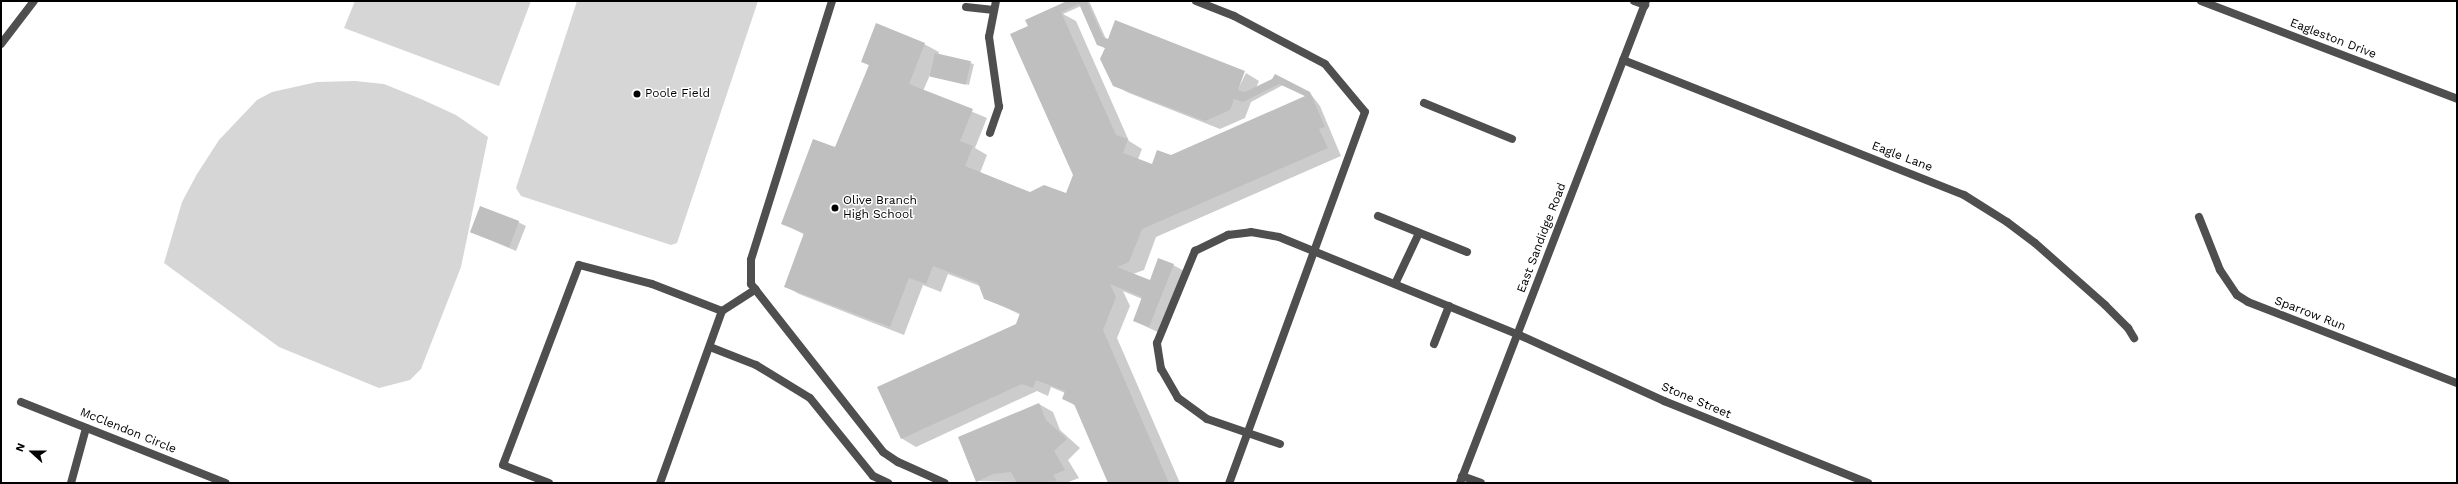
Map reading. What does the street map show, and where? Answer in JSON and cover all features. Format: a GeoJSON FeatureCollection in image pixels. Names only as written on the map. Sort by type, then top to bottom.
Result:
{"type":"FeatureCollection","features":[{"type":"Feature","properties":{"kind":"street"},"geometry":{"type":"LineString","coordinates":[[1,44],[34,1]]}},
{"type":"Feature","properties":{"kind":"street"},"geometry":{"type":"LineString","coordinates":[[832,1],[751,260],[751,284],[883,452],[898,462],[945,483]]}},
{"type":"Feature","properties":{"kind":"street"},"geometry":{"type":"LineString","coordinates":[[990,132],[999,107],[989,37],[996,1]]}},
{"type":"Feature","properties":{"kind":"street"},"geometry":{"type":"LineString","coordinates":[[1196,1],[1234,16],[1326,64],[1365,112],[1230,483]]}},
{"type":"Feature","properties":{"kind":"street"},"geometry":{"type":"LineString","coordinates":[[1634,1],[1645,3]]}},
{"type":"Feature","properties":{"kind":"street","name":"Eagleston Drive"},"geometry":{"type":"LineString","coordinates":[[2201,1],[2457,99]]}},
{"type":"Feature","properties":{"kind":"street","name":"East Sandidge Road"},"geometry":{"type":"LineString","coordinates":[[1461,479],[1645,3]]}},
{"type":"Feature","properties":{"kind":"street"},"geometry":{"type":"LineString","coordinates":[[966,8],[994,10]]}},
{"type":"Feature","properties":{"kind":"street","name":"Eagle Lane"},"geometry":{"type":"LineString","coordinates":[[1623,60],[1964,195],[2007,222],[2035,244],[2105,305],[2128,328],[2134,338]]}},
{"type":"Feature","properties":{"kind":"street"},"geometry":{"type":"LineString","coordinates":[[1424,103],[1512,139]]}},
{"type":"Feature","properties":{"kind":"street"},"geometry":{"type":"LineString","coordinates":[[1378,216],[1467,252]]}},
{"type":"Feature","properties":{"kind":"street","name":"Sparrow Run"},"geometry":{"type":"LineString","coordinates":[[2199,217],[2209,238],[2220,270],[2237,295],[2248,302],[2457,383]]}},
{"type":"Feature","properties":{"kind":"street","name":"Stone Street"},"geometry":{"type":"LineString","coordinates":[[1280,444],[1207,419],[1178,398],[1161,369],[1157,342],[1195,251],[1228,235],[1251,232],[1279,237],[1517,334],[1664,401],[1868,483]]}},
{"type":"Feature","properties":{"kind":"street"},"geometry":{"type":"LineString","coordinates":[[1395,284],[1419,233]]}},
{"type":"Feature","properties":{"kind":"street"},"geometry":{"type":"LineString","coordinates":[[549,483],[503,465],[579,265],[652,284],[722,311]]}},
{"type":"Feature","properties":{"kind":"street"},"geometry":{"type":"LineString","coordinates":[[660,483],[722,311],[756,289]]}},
{"type":"Feature","properties":{"kind":"street"},"geometry":{"type":"LineString","coordinates":[[1434,344],[1449,306]]}},
{"type":"Feature","properties":{"kind":"street"},"geometry":{"type":"LineString","coordinates":[[710,347],[756,365],[810,398],[873,476],[888,483]]}},
{"type":"Feature","properties":{"kind":"street","name":"McClendon Circle"},"geometry":{"type":"LineString","coordinates":[[21,402],[226,483]]}},
{"type":"Feature","properties":{"kind":"street"},"geometry":{"type":"LineString","coordinates":[[71,483],[86,428]]}},
{"type":"Feature","properties":{"kind":"street"},"geometry":{"type":"LineString","coordinates":[[1461,479],[1481,483]]}},
{"type":"Feature","properties":{"kind":"shaded area"},"geometry":{"type":"Polygon","coordinates":[[[355,1],[531,1],[499,86],[344,28],[355,1]]]}},
{"type":"Feature","properties":{"kind":"shaded area","name":"Poole Field"},"geometry":{"type":"Polygon","coordinates":[[[577,1],[758,1],[677,243],[671,245],[521,196],[516,188],[577,1]]]}},
{"type":"Feature","properties":{"kind":"shaded area"},"geometry":{"type":"Polygon","coordinates":[[[355,81],[384,84],[421,99],[456,115],[488,137],[461,267],[421,369],[410,380],[379,388],[279,347],[164,263],[182,202],[197,174],[219,140],[257,100],[272,92],[317,82],[355,81]]]}},
{"type":"Feature","properties":{"kind":"building"},"geometry":{"type":"Polygon","coordinates":[[[1067,1],[1087,1],[1103,37],[1108,39],[1115,20],[1245,71],[1238,90],[1245,92],[1272,79],[1275,74],[1310,92],[1325,127],[1319,129],[1328,148],[1142,229],[1129,262],[1117,267],[1150,280],[1158,258],[1174,264],[1149,327],[1133,321],[1142,297],[1110,284],[1116,297],[1103,330],[1169,483],[1108,483],[1074,404],[1062,399],[1065,391],[1036,380],[1033,388],[1022,384],[901,439],[877,387],[1016,324],[1020,313],[984,299],[978,283],[933,266],[926,284],[909,278],[890,327],[784,287],[804,233],[781,224],[813,139],[835,147],[869,65],[861,62],[876,23],[925,43],[909,84],[973,109],[960,141],[973,146],[965,166],[1030,192],[1044,185],[1066,193],[1073,175],[1010,34],[1028,26],[1025,20],[1067,1]],[[1079,4],[1061,12],[1116,135],[1128,139],[1123,153],[1152,164],[1157,150],[1171,155],[1305,96],[1279,84],[1243,102],[1234,99],[1230,110],[1205,121],[1113,86],[1100,59],[1105,48],[1097,45],[1079,4]]]}},
{"type":"Feature","properties":{"kind":"building"},"geometry":{"type":"Polygon","coordinates":[[[935,53],[971,61],[966,85],[930,76],[935,53]]]}},
{"type":"Feature","properties":{"kind":"building"},"geometry":{"type":"Polygon","coordinates":[[[480,206],[519,221],[509,247],[470,232],[480,206]]]}},
{"type":"Feature","properties":{"kind":"building"},"geometry":{"type":"Polygon","coordinates":[[[1039,403],[1046,420],[1067,439],[1054,451],[1065,470],[1053,475],[1057,481],[1017,483],[1011,472],[993,474],[976,482],[958,437],[1039,403]]]}},
{"type":"Feature","properties":{"kind":"place","name":"Poole Field"},"geometry":{"type":"Point","coordinates":[637,94]}},
{"type":"Feature","properties":{"kind":"place","name":"Olive Branch High School"},"geometry":{"type":"Point","coordinates":[835,208]}}]}
